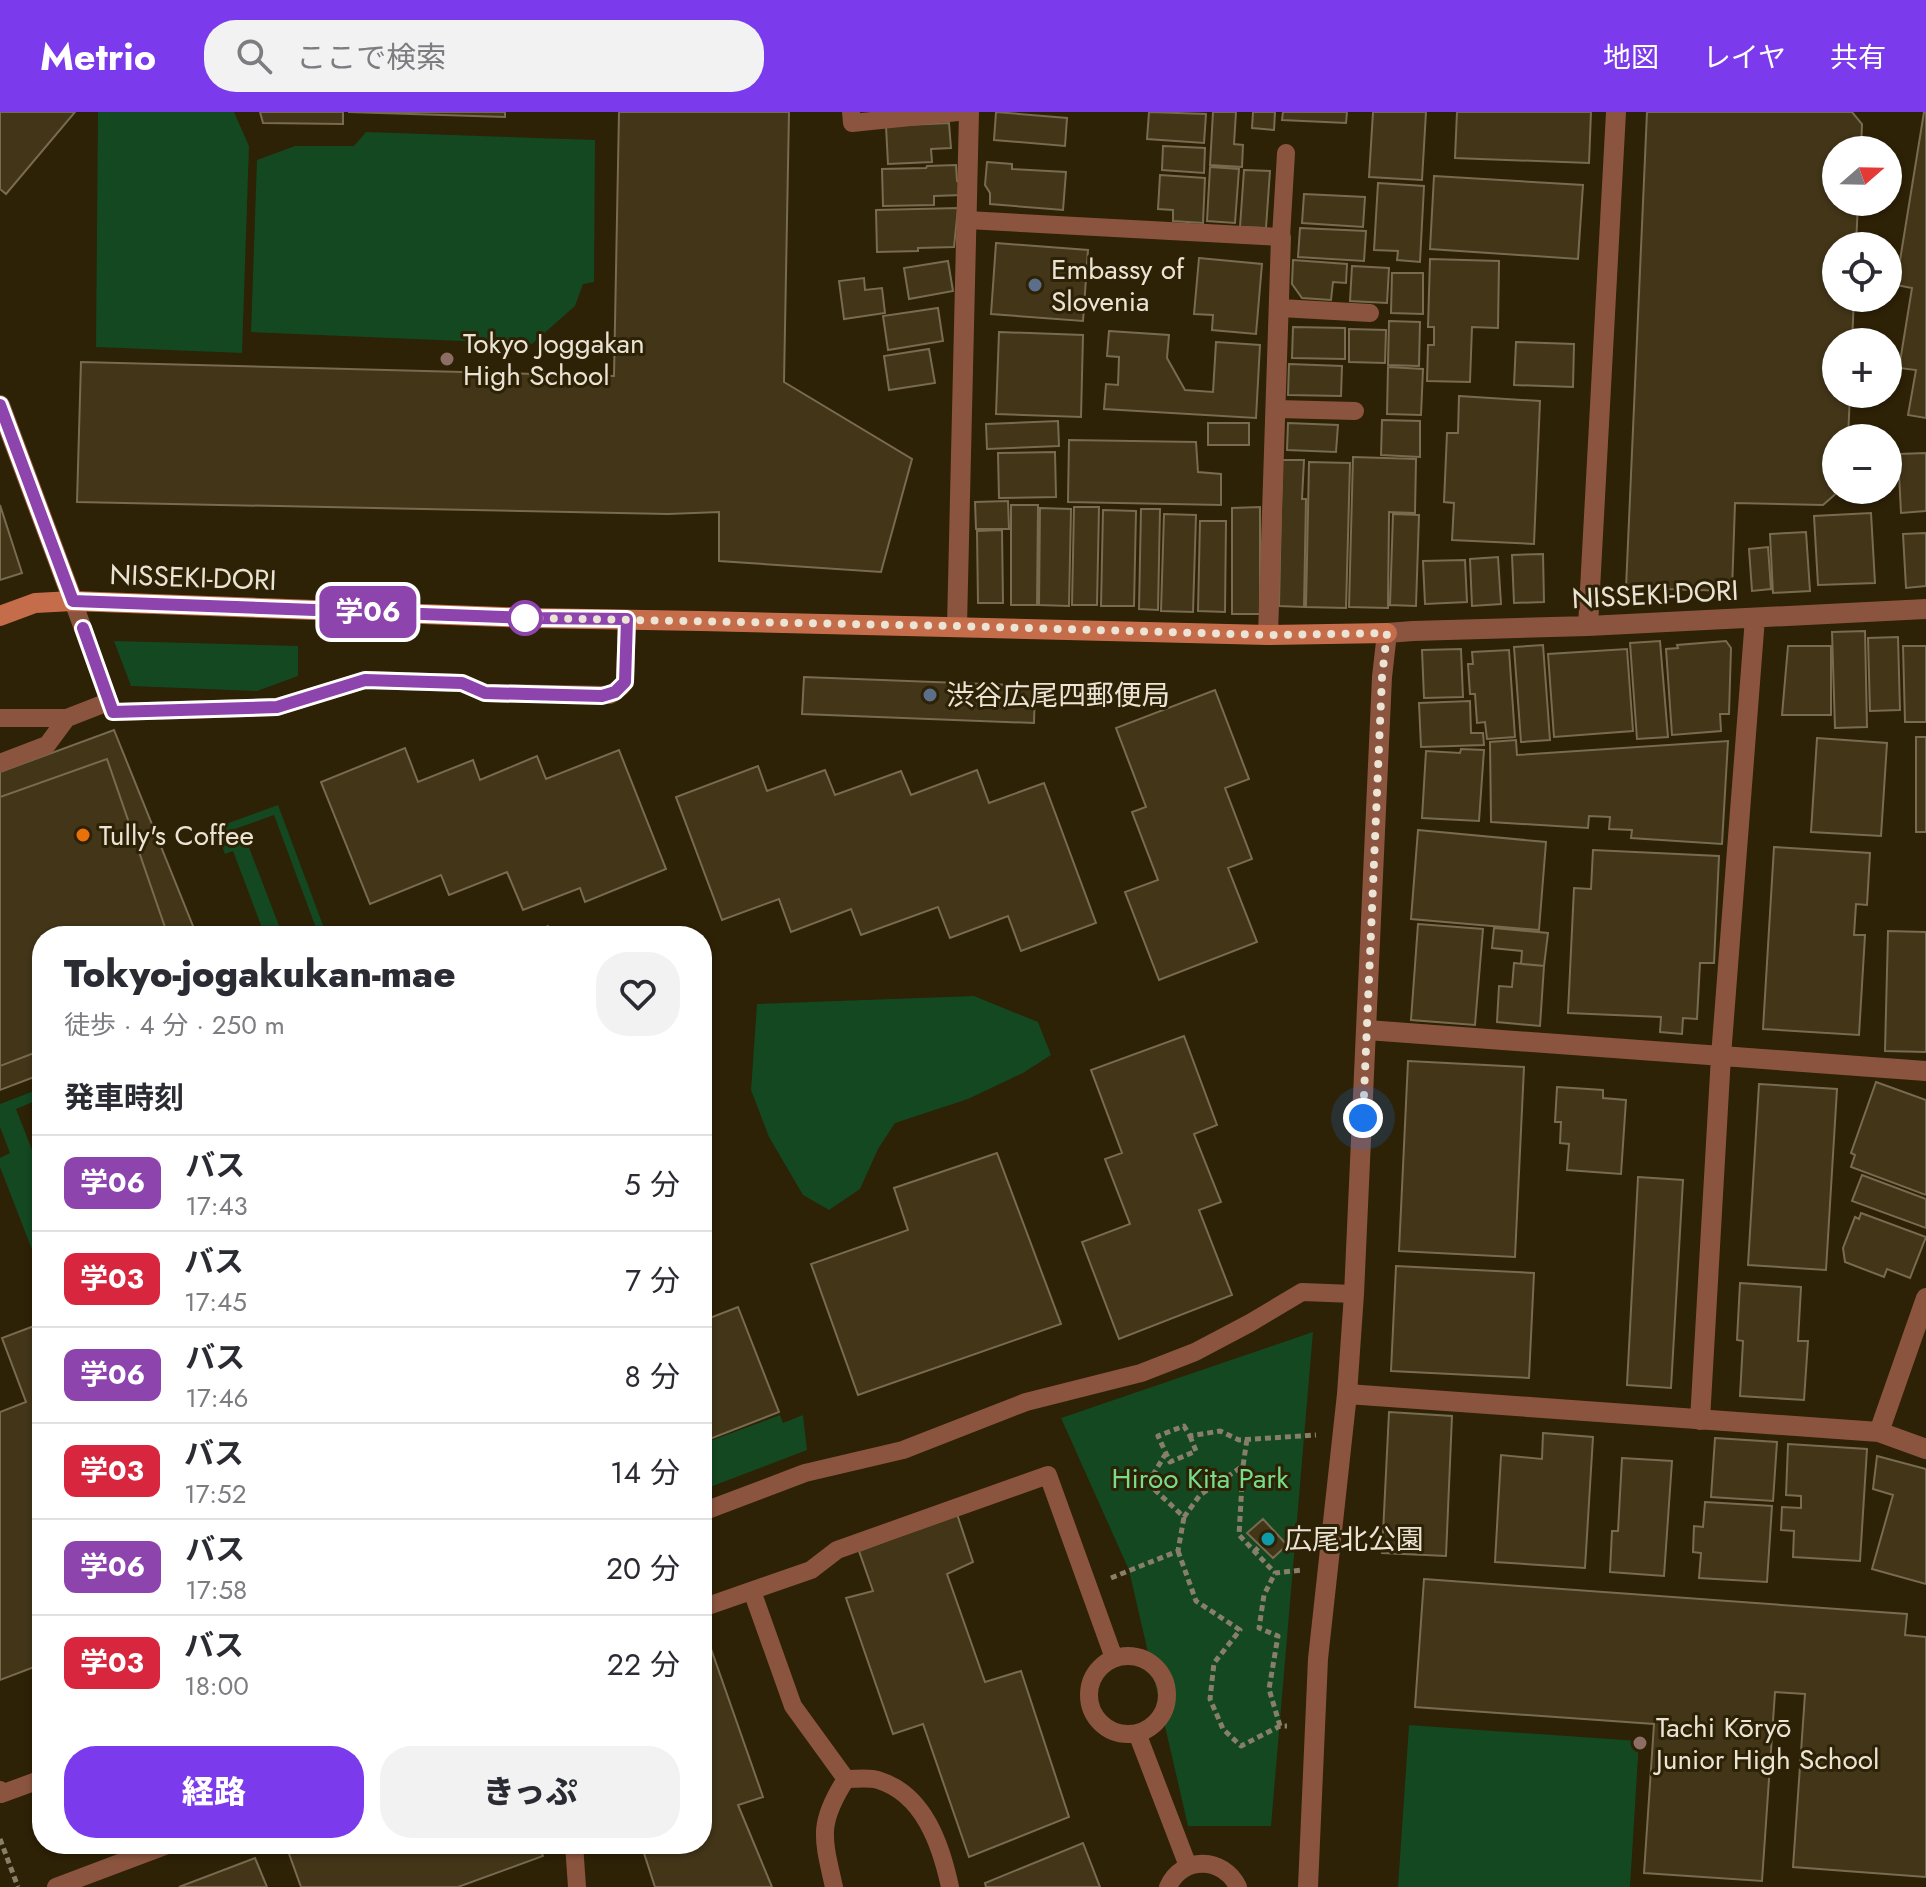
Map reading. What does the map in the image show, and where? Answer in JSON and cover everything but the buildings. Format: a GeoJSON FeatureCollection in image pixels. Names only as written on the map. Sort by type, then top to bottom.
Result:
{"type":"FeatureCollection","features":[{"type":"Feature","properties":{"kind":"street"},"geometry":{"type":"LineString","coordinates":[[957,626],[969,112]]}},
{"type":"Feature","properties":{"kind":"street"},"geometry":{"type":"LineString","coordinates":[[1588,626],[1616,112]]}},
{"type":"Feature","properties":{"kind":"street"},"geometry":{"type":"LineString","coordinates":[[1268,635],[1281,237]]}},
{"type":"Feature","properties":{"kind":"street"},"geometry":{"type":"LineString","coordinates":[[0,405],[73,601]]}},
{"type":"Feature","properties":{"kind":"street","name":"NISSEKI-DORI"},"geometry":{"type":"LineString","coordinates":[[0,616],[35,603],[73,601],[533,618],[1268,635],[1588,626],[1926,609]]}},
{"type":"Feature","properties":{"kind":"street"},"geometry":{"type":"LineString","coordinates":[[1700,1420],[1721,1056],[1755,618]]}},
{"type":"Feature","properties":{"kind":"street"},"geometry":{"type":"LineString","coordinates":[[1308,1887],[1318,1659],[1347,1394],[1354,1294],[1382,677],[1387,633]]}},
{"type":"Feature","properties":{"kind":"street"},"geometry":{"type":"LineString","coordinates":[[1367,1030],[1926,1071]]}},
{"type":"Feature","properties":{"kind":"street"},"geometry":{"type":"LineString","coordinates":[[1879,1432],[1926,1298]]}},
{"type":"Feature","properties":{"kind":"street"},"geometry":{"type":"LineString","coordinates":[[1347,1394],[1879,1432],[1926,1449]]}},
{"type":"Feature","properties":{"kind":"lane"},"geometry":{"type":"LineString","coordinates":[[851,112],[852,123],[958,112]]}},
{"type":"Feature","properties":{"kind":"lane"},"geometry":{"type":"LineString","coordinates":[[967,220],[1281,237],[1286,153]]}},
{"type":"Feature","properties":{"kind":"lane"},"geometry":{"type":"LineString","coordinates":[[1280,308],[1370,313]]}},
{"type":"Feature","properties":{"kind":"lane"},"geometry":{"type":"LineString","coordinates":[[1277,409],[1355,411]]}},
{"type":"Feature","properties":{"kind":"lane"},"geometry":{"type":"LineString","coordinates":[[73,601],[110,707]]}},
{"type":"Feature","properties":{"kind":"lane"},"geometry":{"type":"LineString","coordinates":[[0,718],[67,718],[110,707],[277,707],[365,680],[462,683],[485,693],[610,695],[625,682],[627,619]]}},
{"type":"Feature","properties":{"kind":"lane"},"geometry":{"type":"LineString","coordinates":[[0,728],[26,718]]}},
{"type":"Feature","properties":{"kind":"lane"},"geometry":{"type":"LineString","coordinates":[[0,763],[47,745],[67,718]]}},
{"type":"Feature","properties":{"kind":"lane"},"geometry":{"type":"LineString","coordinates":[[712,1508],[805,1473],[903,1450],[1026,1402],[1141,1373],[1195,1352],[1302,1292],[1354,1294]]}},
{"type":"Feature","properties":{"kind":"lane"},"geometry":{"type":"LineString","coordinates":[[712,1605],[811,1570],[837,1550],[1048,1475],[1114,1658]]}},
{"type":"Feature","properties":{"kind":"lane"},"geometry":{"type":"LineString","coordinates":[[752,1591],[793,1706],[846,1779]]}},
{"type":"Feature","properties":{"kind":"lane"},"geometry":{"type":"LineString","coordinates":[[1138,1657],[1150,1663],[1165,1683],[1167,1696],[1159,1720],[1137,1733],[1111,1731],[1100,1724],[1089,1700],[1089,1687],[1094,1675],[1102,1665],[1114,1658],[1138,1657]]}},
{"type":"Feature","properties":{"kind":"lane"},"geometry":{"type":"LineString","coordinates":[[1137,1733],[1188,1866]]}},
{"type":"Feature","properties":{"kind":"lane"},"geometry":{"type":"LineString","coordinates":[[834,1887],[826,1856],[824,1829],[833,1800],[846,1779]]}},
{"type":"Feature","properties":{"kind":"lane"},"geometry":{"type":"LineString","coordinates":[[846,1779],[876,1779],[902,1791],[930,1825],[950,1887]]}},
{"type":"Feature","properties":{"kind":"lane"},"geometry":{"type":"LineString","coordinates":[[0,1790],[1,1794],[32,1783]]}},
{"type":"Feature","properties":{"kind":"lane"},"geometry":{"type":"LineString","coordinates":[[56,1887],[143,1854]]}},
{"type":"Feature","properties":{"kind":"lane"},"geometry":{"type":"LineString","coordinates":[[575,1854],[577,1887]]}},
{"type":"Feature","properties":{"kind":"lane"},"geometry":{"type":"LineString","coordinates":[[1168,1887],[1178,1873],[1200,1863],[1213,1864],[1224,1870],[1234,1878],[1238,1887]]}},
{"type":"Feature","properties":{"kind":"path"},"geometry":{"type":"LineString","coordinates":[[1184,1426],[1190,1436],[1196,1451],[1170,1462],[1158,1436],[1184,1426]]}},
{"type":"Feature","properties":{"kind":"path"},"geometry":{"type":"LineString","coordinates":[[1190,1436],[1220,1431],[1239,1440],[1317,1435]]}},
{"type":"Feature","properties":{"kind":"path"},"geometry":{"type":"LineString","coordinates":[[1247,1439],[1239,1535],[1275,1573]]}},
{"type":"Feature","properties":{"kind":"path"},"geometry":{"type":"LineString","coordinates":[[1166,1453],[1153,1475],[1155,1490],[1184,1517]]}},
{"type":"Feature","properties":{"kind":"path"},"geometry":{"type":"LineString","coordinates":[[1243,1466],[1200,1495],[1184,1517],[1178,1551],[1196,1601],[1240,1630],[1214,1663],[1210,1699],[1223,1729],[1241,1746],[1280,1726],[1297,1726]]}},
{"type":"Feature","properties":{"kind":"path"},"geometry":{"type":"LineString","coordinates":[[1254,1552],[1260,1546]]}},
{"type":"Feature","properties":{"kind":"path"},"geometry":{"type":"LineString","coordinates":[[1088,1587],[1178,1551]]}},
{"type":"Feature","properties":{"kind":"path"},"geometry":{"type":"LineString","coordinates":[[1275,1573],[1306,1570]]}},
{"type":"Feature","properties":{"kind":"path"},"geometry":{"type":"LineString","coordinates":[[1275,1573],[1264,1595],[1259,1628],[1278,1636],[1269,1689],[1280,1726]]}},
{"type":"Feature","properties":{"kind":"path"},"geometry":{"type":"LineString","coordinates":[[0,1839],[18,1887]]}},
{"type":"Feature","properties":{"kind":"green space"},"geometry":{"type":"Polygon","coordinates":[[[98,112],[234,112],[249,146],[242,353],[96,347],[98,112]]]}},
{"type":"Feature","properties":{"kind":"green space"},"geometry":{"type":"Polygon","coordinates":[[[366,132],[595,140],[594,282],[583,284],[575,306],[532,344],[251,332],[257,160],[295,146],[354,146],[366,132]]]}},
{"type":"Feature","properties":{"kind":"green space"},"geometry":{"type":"Polygon","coordinates":[[[114,641],[298,646],[298,676],[257,691],[131,686],[114,641]]]}},
{"type":"Feature","properties":{"kind":"green space"},"geometry":{"type":"Polygon","coordinates":[[[278,805],[323,926],[315,926],[274,815],[218,835],[215,828],[278,805]]]}},
{"type":"Feature","properties":{"kind":"green space"},"geometry":{"type":"Polygon","coordinates":[[[245,837],[279,926],[261,926],[233,851],[225,854],[222,846],[245,837]]]}},
{"type":"Feature","properties":{"kind":"green space"},"geometry":{"type":"Polygon","coordinates":[[[974,996],[1038,1022],[1051,1055],[1023,1073],[968,1099],[895,1123],[878,1149],[860,1189],[829,1210],[803,1195],[769,1137],[751,1090],[757,1004],[974,996]]]}},
{"type":"Feature","properties":{"kind":"green space"},"geometry":{"type":"Polygon","coordinates":[[[32,1092],[32,1102],[16,1109],[32,1150],[32,1250],[0,1167],[0,1158],[10,1153],[0,1127],[0,1104],[32,1092]]]}},
{"type":"Feature","properties":{"kind":"green space","name":"Hiroo Kita Park"},"geometry":{"type":"Polygon","coordinates":[[[1313,1332],[1271,1826],[1188,1826],[1129,1570],[1061,1418],[1313,1332]]]}},
{"type":"Feature","properties":{"kind":"green space"},"geometry":{"type":"Polygon","coordinates":[[[780,1415],[783,1423],[803,1415],[807,1450],[712,1486],[712,1440],[780,1415]]]}},
{"type":"Feature","properties":{"kind":"green space"},"geometry":{"type":"Polygon","coordinates":[[[1409,1725],[1639,1741],[1630,1887],[1398,1887],[1409,1725]]]}},
{"type":"Feature","properties":{"kind":"bus line","name":"学06"},"geometry":{"type":"LineString","coordinates":[[0,405],[73,601],[627,619],[625,682],[615,692],[602,696],[485,693],[462,683],[365,680],[277,707],[113,712],[83,628]]}},
{"type":"Feature","properties":{"kind":"place","name":"Embassy of Slovenia"},"geometry":{"type":"Point","coordinates":[1035,285]}},
{"type":"Feature","properties":{"kind":"place","name":"Tokyo Joggakan High School"},"geometry":{"type":"Point","coordinates":[447,359]}},
{"type":"Feature","properties":{"kind":"place","name":"渋谷広尾四郵便局"},"geometry":{"type":"Point","coordinates":[930,695]}},
{"type":"Feature","properties":{"kind":"place","name":"Tully's Coffee"},"geometry":{"type":"Point","coordinates":[83,835]}},
{"type":"Feature","properties":{"kind":"place","name":"広尾北公園"},"geometry":{"type":"Point","coordinates":[1268,1539]}},
{"type":"Feature","properties":{"kind":"place","name":"Tachi Kōryō Junior High School"},"geometry":{"type":"Point","coordinates":[1640,1743]}},
{"type":"Feature","properties":{"kind":"route"},"geometry":{"type":"LineString","coordinates":[[525,618],[1268,635],[1387,633],[1382,677],[1363,1118]]}}]}
